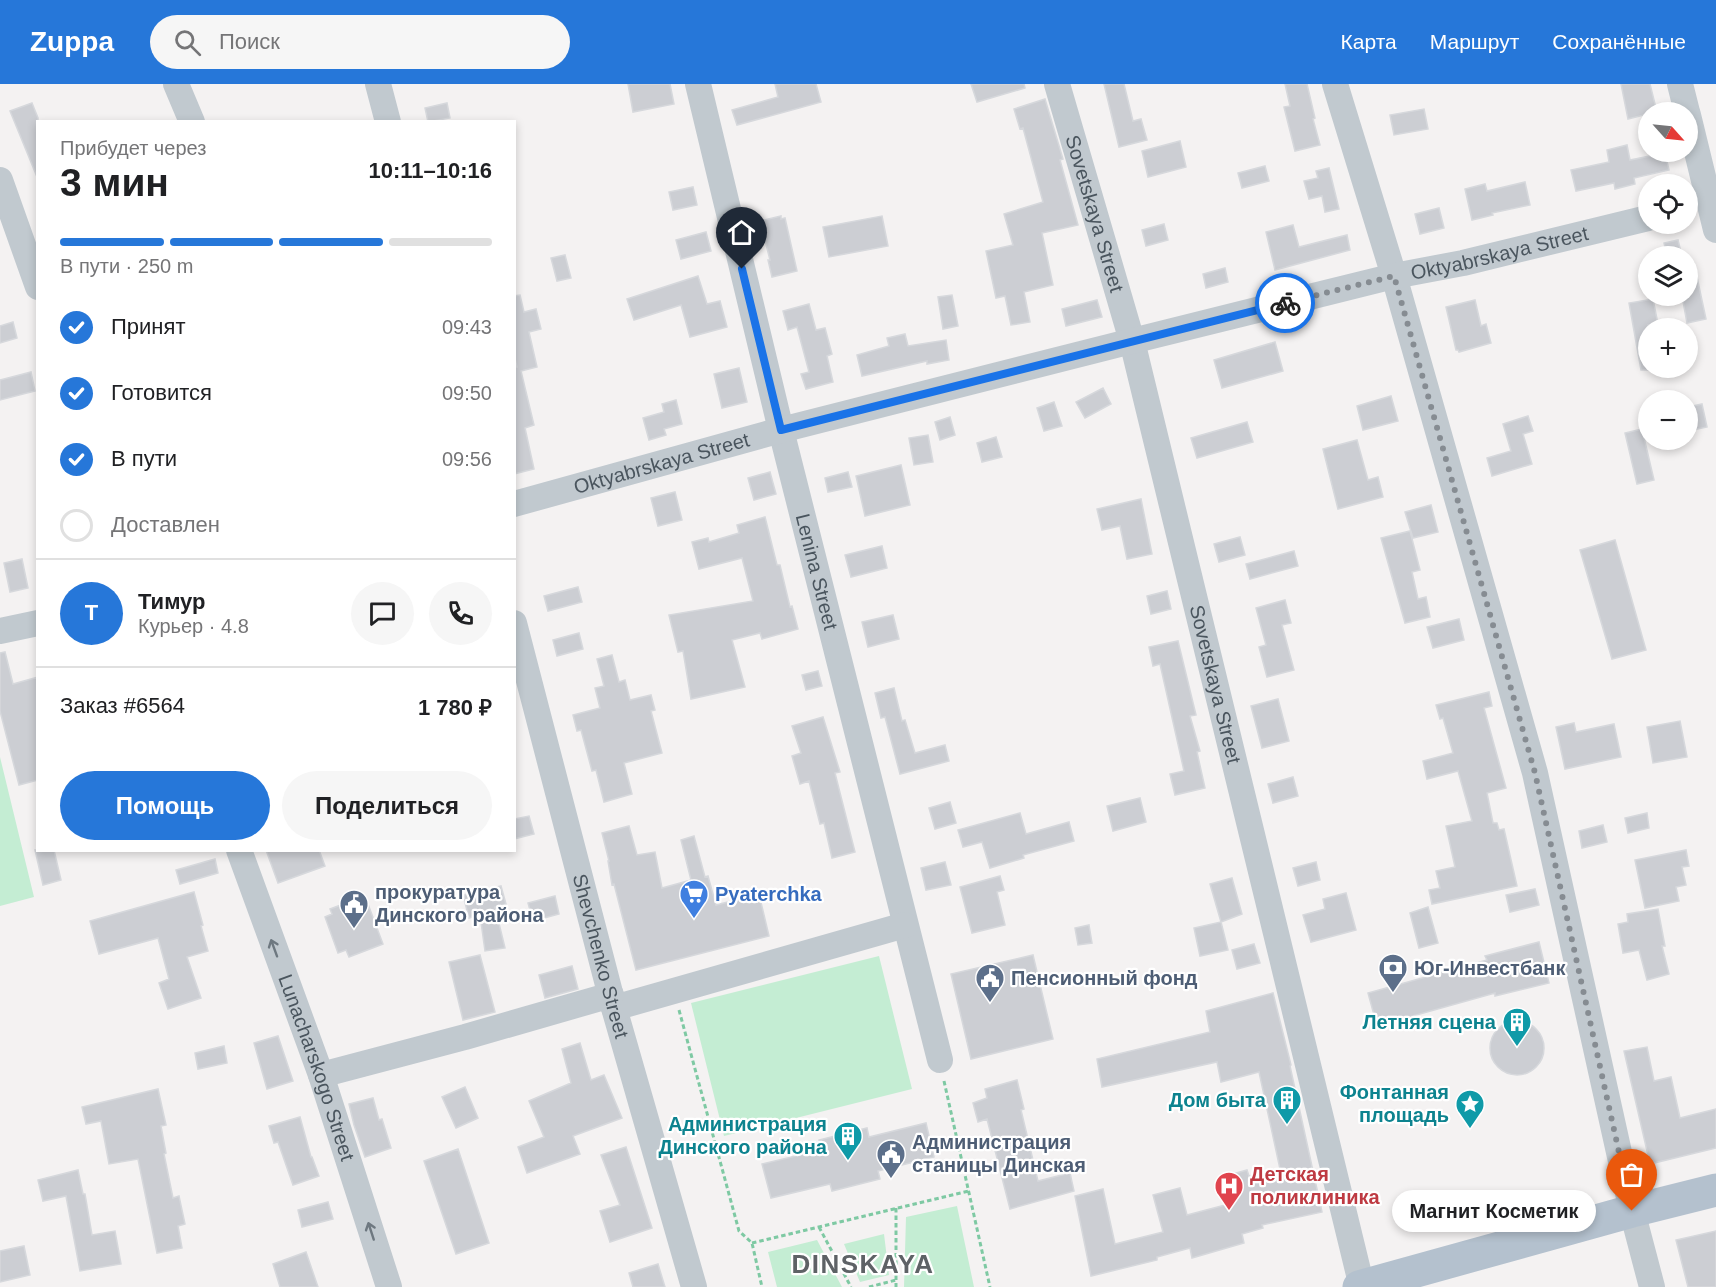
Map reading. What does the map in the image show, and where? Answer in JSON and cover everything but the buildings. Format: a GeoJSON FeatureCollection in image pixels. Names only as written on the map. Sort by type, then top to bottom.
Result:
{"type":"FeatureCollection","features":[{"type":"Feature","properties":{"kind":"main road"},"geometry":{"type":"LineString","coordinates":[[1361,1287],[1632,1211],[1716,1190]]}},
{"type":"Feature","properties":{"kind":"street"},"geometry":{"type":"LineString","coordinates":[[176,84],[191,120]]}},
{"type":"Feature","properties":{"kind":"street"},"geometry":{"type":"LineString","coordinates":[[378,84],[387,120]]}},
{"type":"Feature","properties":{"kind":"street","name":"Lenina Street"},"geometry":{"type":"LineString","coordinates":[[698,84],[781,430],[940,1060]]}},
{"type":"Feature","properties":{"kind":"street","name":"Sovetskaya Street"},"geometry":{"type":"LineString","coordinates":[[1058,84],[1132,341],[1361,1287]]}},
{"type":"Feature","properties":{"kind":"street"},"geometry":{"type":"LineString","coordinates":[[1335,84],[1394,276],[1535,773],[1632,1211],[1652,1287]]}},
{"type":"Feature","properties":{"kind":"street"},"geometry":{"type":"LineString","coordinates":[[1680,84],[1684,102]]}},
{"type":"Feature","properties":{"kind":"street"},"geometry":{"type":"LineString","coordinates":[[1696,162],[1704,205],[1716,230]]}},
{"type":"Feature","properties":{"kind":"street"},"geometry":{"type":"LineString","coordinates":[[0,180],[36,281]]}},
{"type":"Feature","properties":{"kind":"street","name":"Oktyabrskaya Street"},"geometry":{"type":"LineString","coordinates":[[516,503],[781,430],[1132,341],[1394,276],[1463,263],[1638,220]]}},
{"type":"Feature","properties":{"kind":"street"},"geometry":{"type":"LineString","coordinates":[[0,631],[36,623]]}},
{"type":"Feature","properties":{"kind":"street","name":"Shevchenko Street"},"geometry":{"type":"LineString","coordinates":[[516,630],[613,1002],[694,1287]]}},
{"type":"Feature","properties":{"kind":"street","name":"Lunacharskogo Street"},"geometry":{"type":"LineString","coordinates":[[240,852],[321,1075],[389,1287]]}},
{"type":"Feature","properties":{"kind":"street"},"geometry":{"type":"LineString","coordinates":[[321,1075],[465,1037],[674,990],[905,925]]}},
{"type":"Feature","properties":{"kind":"path"},"geometry":{"type":"LineString","coordinates":[[674,990],[739,1231],[752,1243],[762,1287]]}},
{"type":"Feature","properties":{"kind":"path"},"geometry":{"type":"LineString","coordinates":[[940,1060],[990,1287]]}},
{"type":"Feature","properties":{"kind":"path"},"geometry":{"type":"LineString","coordinates":[[752,1243],[969,1191]]}},
{"type":"Feature","properties":{"kind":"path"},"geometry":{"type":"LineString","coordinates":[[896,1208],[896,1287]]}},
{"type":"Feature","properties":{"kind":"path"},"geometry":{"type":"LineString","coordinates":[[819,1227],[851,1287]]}},
{"type":"Feature","properties":{"kind":"path"},"geometry":{"type":"LineString","coordinates":[[869,1287],[896,1280]]}},
{"type":"Feature","properties":{"kind":"green space"},"geometry":{"type":"Polygon","coordinates":[[[0,757],[34,897],[0,906],[0,757]]]}},
{"type":"Feature","properties":{"kind":"green space"},"geometry":{"type":"Polygon","coordinates":[[[879,956],[912,1089],[724,1136],[691,1003],[879,956]]]}},
{"type":"Feature","properties":{"kind":"green space"},"geometry":{"type":"Polygon","coordinates":[[[957,1206],[974,1287],[904,1287],[906,1217],[957,1206]]]}},
{"type":"Feature","properties":{"kind":"green space"},"geometry":{"type":"Polygon","coordinates":[[[884,1234],[889,1275],[860,1282],[844,1244],[884,1234]]]}},
{"type":"Feature","properties":{"kind":"green space"},"geometry":{"type":"Polygon","coordinates":[[[817,1240],[842,1287],[777,1287],[768,1252],[817,1240]]]}},
{"type":"Feature","properties":{"kind":"way so far"},"geometry":{"type":"LineString","coordinates":[[1285,303],[1394,276],[1535,773],[1632,1211]]}},
{"type":"Feature","properties":{"kind":"place","name":"Pyaterchka"},"geometry":{"type":"Point","coordinates":[694,920]}},
{"type":"Feature","properties":{"kind":"place","name":"прокуратура Динского района"},"geometry":{"type":"Point","coordinates":[354,930]}},
{"type":"Feature","properties":{"kind":"place","name":"Юг-Инвестбанк"},"geometry":{"type":"Point","coordinates":[1393,994]}},
{"type":"Feature","properties":{"kind":"place","name":"Пенсионный фонд"},"geometry":{"type":"Point","coordinates":[990,1004]}},
{"type":"Feature","properties":{"kind":"place","name":"Летняя сцена"},"geometry":{"type":"Point","coordinates":[1517,1048]}},
{"type":"Feature","properties":{"kind":"place","name":"Дом быта"},"geometry":{"type":"Point","coordinates":[1287,1126]}},
{"type":"Feature","properties":{"kind":"place","name":"Фонтанная площадь"},"geometry":{"type":"Point","coordinates":[1470,1130]}},
{"type":"Feature","properties":{"kind":"place","name":"Администрация Динского района"},"geometry":{"type":"Point","coordinates":[848,1162]}},
{"type":"Feature","properties":{"kind":"place","name":"Администрация станицы Динская"},"geometry":{"type":"Point","coordinates":[891,1180]}},
{"type":"Feature","properties":{"kind":"place","name":"Магнит Косметик"},"geometry":{"type":"Point","coordinates":[1632,1211]}},
{"type":"Feature","properties":{"kind":"place","name":"Детская поликлиника"},"geometry":{"type":"Point","coordinates":[1229,1212]}},
{"type":"Feature","properties":{"kind":"district","name":"DINSKAYA"},"geometry":{"type":"Point","coordinates":[863,1264]}},
{"type":"Feature","properties":{"kind":"route"},"geometry":{"type":"LineString","coordinates":[[742,269],[781,430],[1285,303]]}}]}
